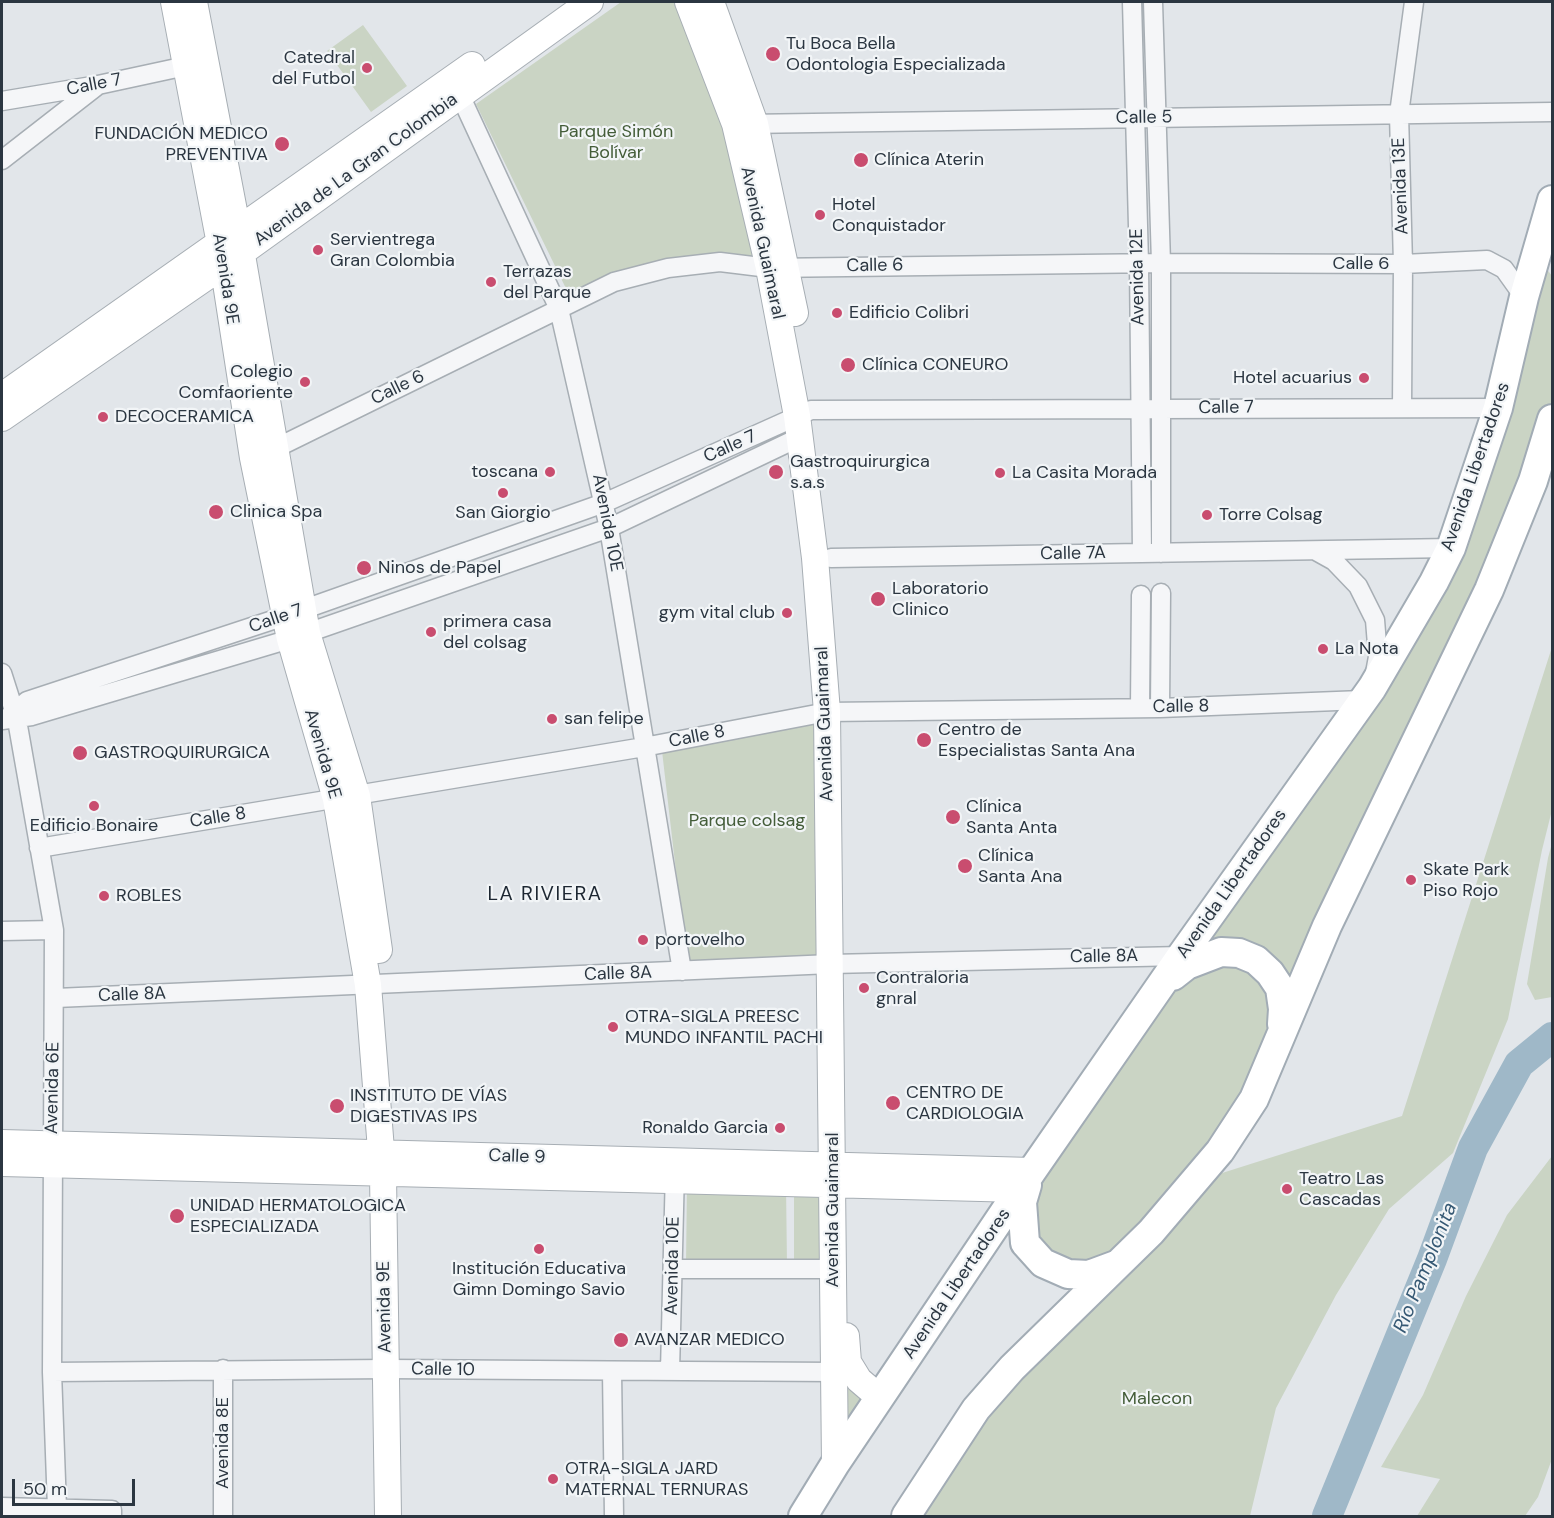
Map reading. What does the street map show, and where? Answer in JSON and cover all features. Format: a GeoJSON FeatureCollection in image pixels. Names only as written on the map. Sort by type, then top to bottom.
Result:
{"type":"FeatureCollection","features":[{"type":"Feature","properties":{"kind":"main road","name":"Avenida Libertadores"},"geometry":{"type":"LineString","coordinates":[[803,1516],[835,1464],[1027,1179],[1161,984],[1367,694],[1434,582],[1451,548],[1498,408],[1524,297],[1552,200]]}},
{"type":"Feature","properties":{"kind":"main road"},"geometry":{"type":"LineString","coordinates":[[1541,242],[1542,258],[1552,272]]}},
{"type":"Feature","properties":{"kind":"main road"},"geometry":{"type":"LineString","coordinates":[[906,1516],[976,1409],[1012,1368],[1126,1258],[1220,1151],[1254,1099],[1327,926],[1489,590],[1533,481],[1552,419]]}},
{"type":"Feature","properties":{"kind":"main road"},"geometry":{"type":"LineString","coordinates":[[1161,984],[1187,965],[1221,952],[1239,953],[1256,960],[1270,973],[1280,988],[1283,1009],[1280,1035]]}},
{"type":"Feature","properties":{"kind":"main road"},"geometry":{"type":"LineString","coordinates":[[1027,1179],[1021,1222],[1025,1243],[1043,1263],[1068,1274],[1089,1275],[1109,1270],[1126,1258]]}},
{"type":"Feature","properties":{"kind":"street","name":"Avenida 9E"},"geometry":{"type":"LineString","coordinates":[[174,2],[186,66],[230,248]]}},
{"type":"Feature","properties":{"kind":"street","name":"Avenida 9E"},"geometry":{"type":"LineString","coordinates":[[194,2],[230,248],[264,454],[296,625],[346,797],[376,984],[389,1165],[395,1369],[406,1516]]}},
{"type":"Feature","properties":{"kind":"street","name":"Avenida de La Gran Colombia"},"geometry":{"type":"LineString","coordinates":[[2,418],[563,2]]}},
{"type":"Feature","properties":{"kind":"street","name":"Avenida de La Gran Colombia"},"geometry":{"type":"LineString","coordinates":[[2,396],[460,95],[590,2]]}},
{"type":"Feature","properties":{"kind":"street","name":"Avenida Guaimaral"},"geometry":{"type":"LineString","coordinates":[[688,2],[745,124]]}},
{"type":"Feature","properties":{"kind":"street","name":"Avenida Guaimaral"},"geometry":{"type":"LineString","coordinates":[[711,2],[745,124],[778,268],[803,421],[831,558],[839,1175],[848,1362],[859,1380],[880,1398]]}},
{"type":"Feature","properties":{"kind":"street","name":"Avenida 12E"},"geometry":{"type":"LineString","coordinates":[[1131,2],[1139,263],[1142,553]]}},
{"type":"Feature","properties":{"kind":"street","name":"Avenida 12E"},"geometry":{"type":"LineString","coordinates":[[1153,2],[1161,263],[1161,553]]}},
{"type":"Feature","properties":{"kind":"street","name":"Avenida 13E"},"geometry":{"type":"LineString","coordinates":[[1402,407],[1403,264],[1399,114],[1414,2]]}},
{"type":"Feature","properties":{"kind":"street","name":"Calle 7"},"geometry":{"type":"LineString","coordinates":[[2,101],[98,85],[186,66]]}},
{"type":"Feature","properties":{"kind":"street"},"geometry":{"type":"LineString","coordinates":[[2,160],[98,85]]}},
{"type":"Feature","properties":{"kind":"street","name":"Avenida 10E"},"geometry":{"type":"LineString","coordinates":[[460,95],[559,309],[609,528],[682,971]]}},
{"type":"Feature","properties":{"kind":"street","name":"Calle 5"},"geometry":{"type":"LineString","coordinates":[[745,124],[1552,112]]}},
{"type":"Feature","properties":{"kind":"street","name":"Calle 6"},"geometry":{"type":"LineString","coordinates":[[264,454],[614,282],[668,268],[720,262],[778,268],[1139,263],[1403,264],[1487,260],[1504,269],[1524,297]]}},
{"type":"Feature","properties":{"kind":"street","name":"Calle 7"},"geometry":{"type":"LineString","coordinates":[[296,625],[803,421],[1139,409],[1498,408]]}},
{"type":"Feature","properties":{"kind":"street","name":"Calle 7"},"geometry":{"type":"LineString","coordinates":[[10,717],[27,701],[296,625],[609,528],[803,421]]}},
{"type":"Feature","properties":{"kind":"street","name":"Avenida Guaimaral"},"geometry":{"type":"LineString","coordinates":[[803,421],[814,558],[833,712]]}},
{"type":"Feature","properties":{"kind":"street","name":"Calle 7A"},"geometry":{"type":"LineString","coordinates":[[831,558],[1451,548]]}},
{"type":"Feature","properties":{"kind":"street"},"geometry":{"type":"LineString","coordinates":[[1314,550],[1334,561],[1358,586],[1375,620],[1378,657],[1367,694]]}},
{"type":"Feature","properties":{"kind":"street"},"geometry":{"type":"LineString","coordinates":[[1160,708],[1161,593]]}},
{"type":"Feature","properties":{"kind":"street"},"geometry":{"type":"LineString","coordinates":[[1140,707],[1141,595]]}},
{"type":"Feature","properties":{"kind":"street","name":"Avenida 6E"},"geometry":{"type":"LineString","coordinates":[[2,673],[54,930],[56,998],[52,1155],[52,1372],[57,1508]]}},
{"type":"Feature","properties":{"kind":"street","name":"Calle 8"},"geometry":{"type":"LineString","coordinates":[[39,848],[644,747],[833,712],[1160,708],[1367,694]]}},
{"type":"Feature","properties":{"kind":"street"},"geometry":{"type":"LineString","coordinates":[[2,932],[54,930]]}},
{"type":"Feature","properties":{"kind":"street","name":"Calle 8A"},"geometry":{"type":"LineString","coordinates":[[56,998],[838,964],[1181,956]]}},
{"type":"Feature","properties":{"kind":"street","name":"Calle 9"},"geometry":{"type":"LineString","coordinates":[[2,1143],[52,1155]]}},
{"type":"Feature","properties":{"kind":"street","name":"Calle 9"},"geometry":{"type":"LineString","coordinates":[[2,1163],[52,1155],[1027,1179]]}},
{"type":"Feature","properties":{"kind":"street","name":"Avenida 10E"},"geometry":{"type":"LineString","coordinates":[[670,1371],[675,1171]]}},
{"type":"Feature","properties":{"kind":"street","name":"Avenida Guaimaral"},"geometry":{"type":"LineString","coordinates":[[835,1464],[833,1269],[839,1175]]}},
{"type":"Feature","properties":{"kind":"street"},"geometry":{"type":"LineString","coordinates":[[673,1269],[833,1269]]}},
{"type":"Feature","properties":{"kind":"street","name":"Calle 10"},"geometry":{"type":"LineString","coordinates":[[52,1372],[223,1369],[834,1372]]}},
{"type":"Feature","properties":{"kind":"street","name":"Avenida 8E"},"geometry":{"type":"LineString","coordinates":[[223,1369],[223,1516]]}},
{"type":"Feature","properties":{"kind":"street","name":"Avenida 9E"},"geometry":{"type":"LineString","coordinates":[[388,1516],[395,1369]]}},
{"type":"Feature","properties":{"kind":"street"},"geometry":{"type":"LineString","coordinates":[[612,1371],[614,1516]]}},
{"type":"Feature","properties":{"kind":"street"},"geometry":{"type":"LineString","coordinates":[[2,1507],[57,1508],[112,1513]]}},
{"type":"Feature","properties":{"kind":"green space","name":"Parque Simón Bolívar"},"geometry":{"type":"Polygon","coordinates":[[[621,2],[681,2],[723,119],[754,261],[660,268],[576,309],[476,104],[621,2]]]}},
{"type":"Feature","properties":{"kind":"green space","name":"Catedral del Futbol"},"geometry":{"type":"Polygon","coordinates":[[[363,25],[407,86],[371,112],[327,51],[363,25]]]}},
{"type":"Feature","properties":{"kind":"green space"},"geometry":{"type":"Polygon","coordinates":[[[1540,260],[1552,276],[1552,406],[1530,479],[1288,1004],[1275,972],[1192,954],[1453,550],[1540,260]]]}},
{"type":"Feature","properties":{"kind":"green space","name":"Malecon"},"geometry":{"type":"Polygon","coordinates":[[[1552,647],[1552,810],[1508,1019],[1453,1153],[1389,1209],[1336,1295],[1276,1408],[1250,1516],[921,1516],[1008,1378],[1219,1174],[1402,1116],[1552,647]]]}},
{"type":"Feature","properties":{"kind":"green space","name":"Parque colsag"},"geometry":{"type":"Polygon","coordinates":[[[821,720],[825,961],[687,966],[662,751],[821,720]]]}},
{"type":"Feature","properties":{"kind":"green space"},"geometry":{"type":"Polygon","coordinates":[[[1552,843],[1552,997],[1535,1000],[1527,984],[1552,843]]]}},
{"type":"Feature","properties":{"kind":"green space"},"geometry":{"type":"Polygon","coordinates":[[[1207,959],[1265,974],[1277,1025],[1245,1103],[1110,1262],[1066,1267],[1033,1236],[1030,1201],[1175,985],[1207,959]]]}},
{"type":"Feature","properties":{"kind":"green space"},"geometry":{"type":"Polygon","coordinates":[[[1552,1156],[1552,1459],[1538,1497],[1525,1516],[1417,1516],[1440,1479],[1381,1467],[1423,1395],[1466,1296],[1507,1215],[1552,1156]]]}},
{"type":"Feature","properties":{"kind":"green space"},"geometry":{"type":"Polygon","coordinates":[[[687,1184],[786,1185],[787,1265],[686,1264],[687,1184]]]}},
{"type":"Feature","properties":{"kind":"green space"},"geometry":{"type":"Polygon","coordinates":[[[794,1186],[823,1186],[823,1265],[794,1266],[794,1186]]]}},
{"type":"Feature","properties":{"kind":"green space"},"geometry":{"type":"Polygon","coordinates":[[[841,1366],[873,1400],[840,1447],[841,1366]]]}},
{"type":"Feature","properties":{"kind":"waterway","name":"Río Pamplonita"},"geometry":{"type":"LineString","coordinates":[[1327,1516],[1432,1259],[1473,1148],[1519,1064],[1552,1037]]}},
{"type":"Feature","properties":{"kind":"place","name":"Tu Boca Bella Odontologia Especializada"},"geometry":{"type":"Point","coordinates":[773,54]}},
{"type":"Feature","properties":{"kind":"place","name":"Catedral del Futbol"},"geometry":{"type":"Point","coordinates":[367,68]}},
{"type":"Feature","properties":{"kind":"place","name":"FUNDACIÓN MEDICO PREVENTIVA"},"geometry":{"type":"Point","coordinates":[282,144]}},
{"type":"Feature","properties":{"kind":"place","name":"Clínica Aterin"},"geometry":{"type":"Point","coordinates":[861,160]}},
{"type":"Feature","properties":{"kind":"place","name":"Hotel Conquistador"},"geometry":{"type":"Point","coordinates":[820,215]}},
{"type":"Feature","properties":{"kind":"place","name":"Servientrega Gran Colombia"},"geometry":{"type":"Point","coordinates":[318,250]}},
{"type":"Feature","properties":{"kind":"place","name":"Terrazas del Parque"},"geometry":{"type":"Point","coordinates":[491,282]}},
{"type":"Feature","properties":{"kind":"place","name":"Edificio Colibri"},"geometry":{"type":"Point","coordinates":[837,313]}},
{"type":"Feature","properties":{"kind":"place","name":"Clínica CONEURO"},"geometry":{"type":"Point","coordinates":[848,365]}},
{"type":"Feature","properties":{"kind":"place","name":"Hotel acuarius"},"geometry":{"type":"Point","coordinates":[1364,378]}},
{"type":"Feature","properties":{"kind":"place","name":"Colegio Comfaoriente"},"geometry":{"type":"Point","coordinates":[305,382]}},
{"type":"Feature","properties":{"kind":"place","name":"DECOCERAMICA"},"geometry":{"type":"Point","coordinates":[103,417]}},
{"type":"Feature","properties":{"kind":"place","name":"toscana"},"geometry":{"type":"Point","coordinates":[550,472]}},
{"type":"Feature","properties":{"kind":"place","name":"Gastroquirurgica s.a.s"},"geometry":{"type":"Point","coordinates":[776,472]}},
{"type":"Feature","properties":{"kind":"place","name":"La Casita Morada"},"geometry":{"type":"Point","coordinates":[1000,473]}},
{"type":"Feature","properties":{"kind":"place","name":"San Giorgio"},"geometry":{"type":"Point","coordinates":[503,493]}},
{"type":"Feature","properties":{"kind":"place","name":"Clinica Spa"},"geometry":{"type":"Point","coordinates":[216,512]}},
{"type":"Feature","properties":{"kind":"place","name":"Torre Colsag"},"geometry":{"type":"Point","coordinates":[1207,515]}},
{"type":"Feature","properties":{"kind":"place","name":"Ninos de Papel"},"geometry":{"type":"Point","coordinates":[364,568]}},
{"type":"Feature","properties":{"kind":"place","name":"Laboratorio Clinico"},"geometry":{"type":"Point","coordinates":[878,599]}},
{"type":"Feature","properties":{"kind":"place","name":"gym vital club"},"geometry":{"type":"Point","coordinates":[787,613]}},
{"type":"Feature","properties":{"kind":"place","name":"primera casa del colsag"},"geometry":{"type":"Point","coordinates":[431,632]}},
{"type":"Feature","properties":{"kind":"place","name":"La Nota"},"geometry":{"type":"Point","coordinates":[1323,649]}},
{"type":"Feature","properties":{"kind":"place","name":"san felipe"},"geometry":{"type":"Point","coordinates":[552,719]}},
{"type":"Feature","properties":{"kind":"place","name":"Centro de Especialistas Santa Ana"},"geometry":{"type":"Point","coordinates":[924,740]}},
{"type":"Feature","properties":{"kind":"place","name":"GASTROQUIRURGICA"},"geometry":{"type":"Point","coordinates":[80,753]}},
{"type":"Feature","properties":{"kind":"place","name":"Edificio Bonaire"},"geometry":{"type":"Point","coordinates":[94,806]}},
{"type":"Feature","properties":{"kind":"place","name":"Clínica Santa Anta"},"geometry":{"type":"Point","coordinates":[953,817]}},
{"type":"Feature","properties":{"kind":"place","name":"Clínica Santa Ana"},"geometry":{"type":"Point","coordinates":[965,866]}},
{"type":"Feature","properties":{"kind":"place","name":"Skate Park Piso Rojo"},"geometry":{"type":"Point","coordinates":[1411,880]}},
{"type":"Feature","properties":{"kind":"place","name":"ROBLES"},"geometry":{"type":"Point","coordinates":[104,896]}},
{"type":"Feature","properties":{"kind":"place","name":"portovelho"},"geometry":{"type":"Point","coordinates":[643,940]}},
{"type":"Feature","properties":{"kind":"place","name":"Contraloria gnral"},"geometry":{"type":"Point","coordinates":[864,988]}},
{"type":"Feature","properties":{"kind":"place","name":"OTRA-SIGLA PREESC MUNDO INFANTIL PACHI"},"geometry":{"type":"Point","coordinates":[613,1027]}},
{"type":"Feature","properties":{"kind":"place","name":"CENTRO DE CARDIOLOGIA"},"geometry":{"type":"Point","coordinates":[893,1103]}},
{"type":"Feature","properties":{"kind":"place","name":"INSTITUTO DE VÍAS DIGESTIVAS IPS"},"geometry":{"type":"Point","coordinates":[337,1106]}},
{"type":"Feature","properties":{"kind":"place","name":"Ronaldo Garcia"},"geometry":{"type":"Point","coordinates":[780,1128]}},
{"type":"Feature","properties":{"kind":"place","name":"Teatro Las Cascadas"},"geometry":{"type":"Point","coordinates":[1287,1189]}},
{"type":"Feature","properties":{"kind":"place","name":"UNIDAD HERMATOLOGICA ESPECIALIZADA"},"geometry":{"type":"Point","coordinates":[177,1216]}},
{"type":"Feature","properties":{"kind":"place","name":"Institución Educativa Gimn Domingo Savio"},"geometry":{"type":"Point","coordinates":[539,1249]}},
{"type":"Feature","properties":{"kind":"place","name":"AVANZAR MEDICO"},"geometry":{"type":"Point","coordinates":[621,1340]}},
{"type":"Feature","properties":{"kind":"place","name":"OTRA-SIGLA JARD MATERNAL TERNURAS"},"geometry":{"type":"Point","coordinates":[553,1479]}},
{"type":"Feature","properties":{"kind":"district","name":"LA RIVIERA"},"geometry":{"type":"Point","coordinates":[545,895]}}]}
